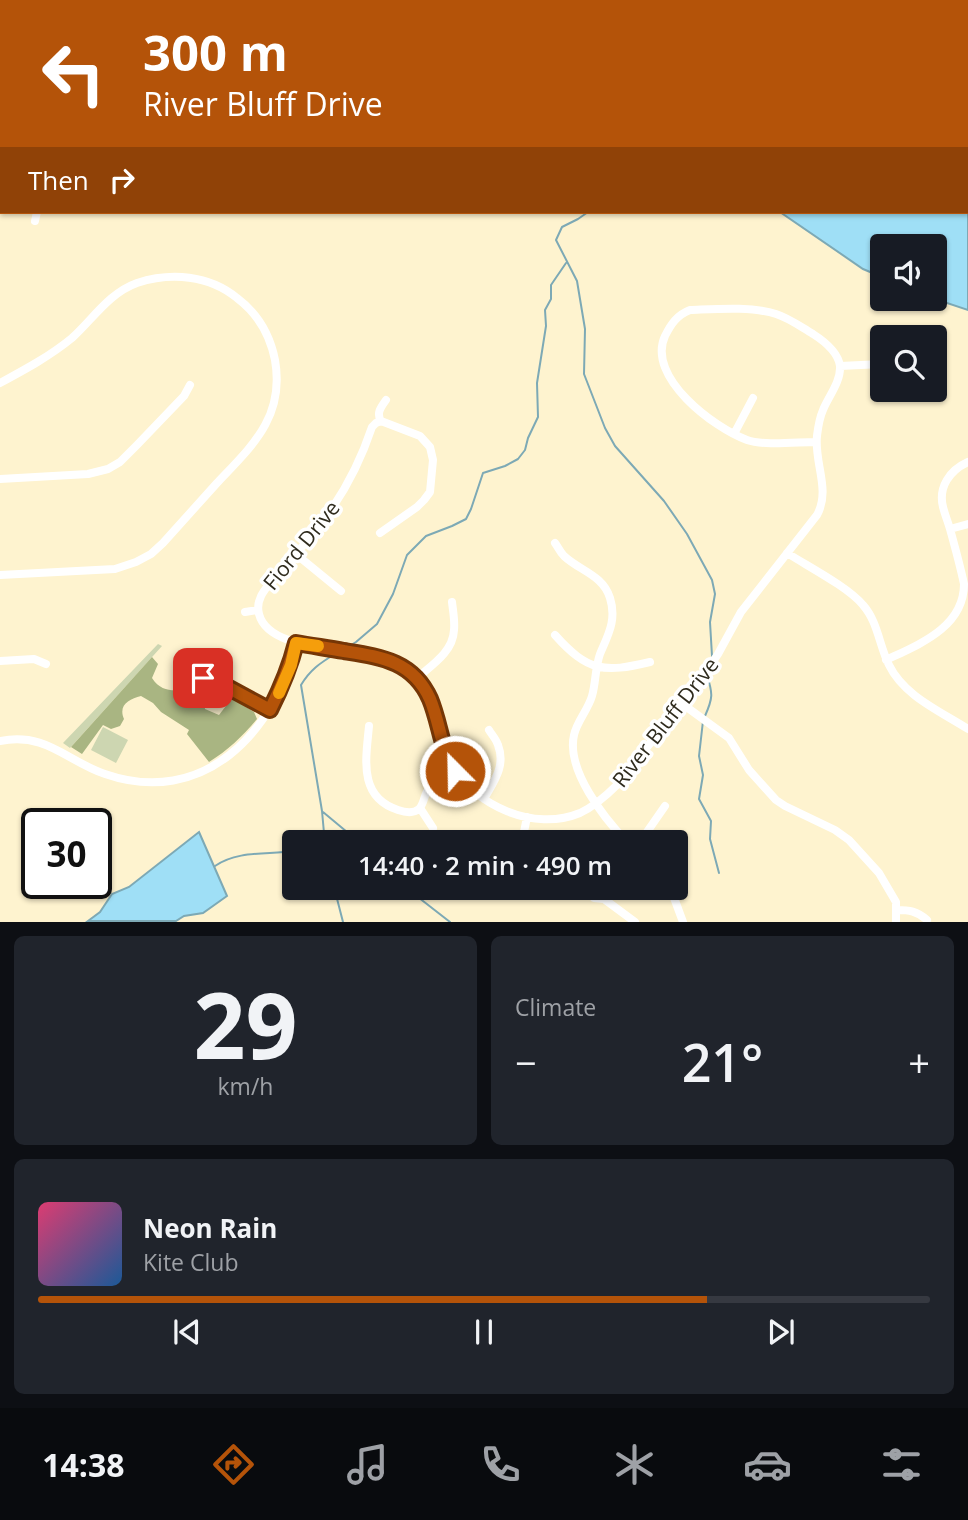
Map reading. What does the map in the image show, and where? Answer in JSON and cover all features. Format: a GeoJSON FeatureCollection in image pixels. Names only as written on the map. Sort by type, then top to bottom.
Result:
{"type":"FeatureCollection","features":[{"type":"Feature","properties":{"kind":"street"},"geometry":{"type":"LineString","coordinates":[[0,383],[59,348],[108,300],[121,291],[156,278],[170,277],[197,278],[210,282],[243,302],[259,321],[272,344],[277,372],[270,418],[258,439],[150,554],[115,569],[0,575]]}},
{"type":"Feature","properties":{"kind":"street"},"geometry":{"type":"LineString","coordinates":[[691,310],[764,311],[778,315],[825,342],[840,366],[837,381],[820,418],[816,442],[759,442],[734,435],[687,400],[664,368],[661,352],[663,341],[673,322],[691,310]]}},
{"type":"Feature","properties":{"kind":"street"},"geometry":{"type":"LineString","coordinates":[[840,366],[870,365]]}},
{"type":"Feature","properties":{"kind":"street"},"geometry":{"type":"LineString","coordinates":[[0,479],[88,474],[108,469],[120,462],[137,445],[184,396],[190,385]]}},
{"type":"Feature","properties":{"kind":"street"},"geometry":{"type":"LineString","coordinates":[[734,435],[753,398]]}},
{"type":"Feature","properties":{"kind":"street","name":"Fiord Drive"},"geometry":{"type":"LineString","coordinates":[[296,643],[272,633],[263,623],[258,610],[260,597],[320,527],[343,493],[359,462],[372,427],[381,421],[379,411],[386,400]]}},
{"type":"Feature","properties":{"kind":"street"},"geometry":{"type":"LineString","coordinates":[[380,533],[417,508],[430,492],[433,460],[430,446],[420,436],[381,421]]}},
{"type":"Feature","properties":{"kind":"street","name":"River Bluff Drive"},"geometry":{"type":"LineString","coordinates":[[417,678],[431,702],[444,749],[455,771],[484,799],[508,812],[527,817],[544,819],[570,816],[583,811],[618,784],[718,654],[748,602],[817,515],[822,506],[823,490],[816,442]]}},
{"type":"Feature","properties":{"kind":"street"},"geometry":{"type":"LineString","coordinates":[[886,660],[944,628],[958,611],[964,584],[942,502],[943,487],[952,473],[968,463]]}},
{"type":"Feature","properties":{"kind":"street"},"geometry":{"type":"LineString","coordinates":[[950,529],[968,524]]}},
{"type":"Feature","properties":{"kind":"street"},"geometry":{"type":"LineString","coordinates":[[555,543],[562,554],[600,581],[609,595],[613,613],[612,626],[597,665],[592,696],[573,742],[581,779],[588,793],[617,830]]}},
{"type":"Feature","properties":{"kind":"street"},"geometry":{"type":"LineString","coordinates":[[787,553],[858,599],[872,618],[886,660],[897,679],[916,697],[968,729]]}},
{"type":"Feature","properties":{"kind":"street"},"geometry":{"type":"LineString","coordinates":[[297,555],[341,591]]}},
{"type":"Feature","properties":{"kind":"street"},"geometry":{"type":"LineString","coordinates":[[0,741],[17,739],[40,742],[105,775],[132,781],[160,782],[184,778],[213,767],[243,745],[270,710],[281,690],[296,643],[385,658],[417,678],[444,654],[450,645],[454,628],[452,602]]}},
{"type":"Feature","properties":{"kind":"street"},"geometry":{"type":"LineString","coordinates":[[245,612],[258,610]]}},
{"type":"Feature","properties":{"kind":"street"},"geometry":{"type":"LineString","coordinates":[[555,635],[572,654],[584,662],[616,669],[650,662]]}},
{"type":"Feature","properties":{"kind":"street"},"geometry":{"type":"LineString","coordinates":[[0,661],[34,659],[46,664]]}},
{"type":"Feature","properties":{"kind":"street"},"geometry":{"type":"LineString","coordinates":[[198,679],[206,678],[218,682],[270,710]]}},
{"type":"Feature","properties":{"kind":"street"},"geometry":{"type":"LineString","coordinates":[[681,703],[729,738],[749,770],[776,800],[849,839],[879,873],[896,902],[895,922]]}},
{"type":"Feature","properties":{"kind":"street"},"geometry":{"type":"LineString","coordinates":[[369,726],[367,780],[380,801],[410,812],[420,808],[431,787],[455,771]]}},
{"type":"Feature","properties":{"kind":"street"},"geometry":{"type":"LineString","coordinates":[[484,799],[501,763],[499,746],[489,730]]}},
{"type":"Feature","properties":{"kind":"street"},"geometry":{"type":"LineString","coordinates":[[648,830],[665,806]]}},
{"type":"Feature","properties":{"kind":"street"},"geometry":{"type":"LineString","coordinates":[[420,808],[433,828]]}},
{"type":"Feature","properties":{"kind":"street"},"geometry":{"type":"LineString","coordinates":[[524,830],[527,817]]}},
{"type":"Feature","properties":{"kind":"street"},"geometry":{"type":"LineString","coordinates":[[605,900],[635,922]]}},
{"type":"Feature","properties":{"kind":"street"},"geometry":{"type":"LineString","coordinates":[[675,900],[683,922]]}},
{"type":"Feature","properties":{"kind":"street"},"geometry":{"type":"LineString","coordinates":[[897,910],[912,911],[927,920]]}},
{"type":"Feature","properties":{"kind":"green space"},"geometry":{"type":"Polygon","coordinates":[[[158,644],[162,646],[70,748],[63,743],[158,644]]]}},
{"type":"Feature","properties":{"kind":"green space"},"geometry":{"type":"Polygon","coordinates":[[[152,657],[158,664],[152,678],[163,688],[202,689],[205,709],[219,715],[232,698],[254,712],[257,719],[223,753],[209,762],[187,734],[189,730],[141,696],[124,706],[124,719],[120,726],[111,729],[103,725],[82,754],[71,747],[152,657]]]}},
{"type":"Feature","properties":{"kind":"green space"},"geometry":{"type":"Polygon","coordinates":[[[103,727],[128,740],[116,763],[91,750],[103,727]]]}},
{"type":"Feature","properties":{"kind":"water"},"geometry":{"type":"Polygon","coordinates":[[[783,214],[968,214],[968,310],[947,303],[947,234],[870,234],[870,272],[783,214]]]}},
{"type":"Feature","properties":{"kind":"water"},"geometry":{"type":"Polygon","coordinates":[[[199,832],[227,896],[203,913],[184,916],[176,921],[88,921],[100,912],[109,899],[112,899],[112,894],[129,887],[199,832]]]}},
{"type":"Feature","properties":{"kind":"waterway"},"geometry":{"type":"LineString","coordinates":[[585,214],[562,227],[556,240],[577,281],[585,329],[584,374],[615,446],[664,501],[687,534],[712,580],[715,594],[710,622],[712,656]]}},
{"type":"Feature","properties":{"kind":"waterway"},"geometry":{"type":"LineString","coordinates":[[346,648],[377,624],[393,594],[407,555],[426,536],[466,519],[483,473],[518,459],[525,450],[538,417],[537,383],[546,326],[545,310],[551,299],[551,285],[566,263]]}},
{"type":"Feature","properties":{"kind":"waterway"},"geometry":{"type":"LineString","coordinates":[[324,830],[301,685],[316,667],[335,654]]}},
{"type":"Feature","properties":{"kind":"waterway"},"geometry":{"type":"LineString","coordinates":[[705,716],[711,696],[707,675]]}},
{"type":"Feature","properties":{"kind":"waterway"},"geometry":{"type":"LineString","coordinates":[[703,721],[699,756],[703,775],[699,799],[711,821],[710,839],[719,873]]}},
{"type":"Feature","properties":{"kind":"waterway"},"geometry":{"type":"LineString","coordinates":[[323,812],[345,830]]}},
{"type":"Feature","properties":{"kind":"waterway"},"geometry":{"type":"LineString","coordinates":[[215,866],[233,857],[282,852]]}},
{"type":"Feature","properties":{"kind":"waterway"},"geometry":{"type":"LineString","coordinates":[[337,900],[343,922]]}},
{"type":"Feature","properties":{"kind":"waterway"},"geometry":{"type":"LineString","coordinates":[[422,900],[450,922]]}},
{"type":"Feature","properties":{"kind":"slow traffic"},"geometry":{"type":"LineString","coordinates":[[279,693],[291,665],[296,643],[318,646]]}},
{"type":"Feature","properties":{"kind":"route"},"geometry":{"type":"LineString","coordinates":[[203,678],[218,682],[270,710],[291,665],[296,643],[385,658],[403,667],[417,678],[422,686],[431,702],[444,749],[455,771]]}}]}
